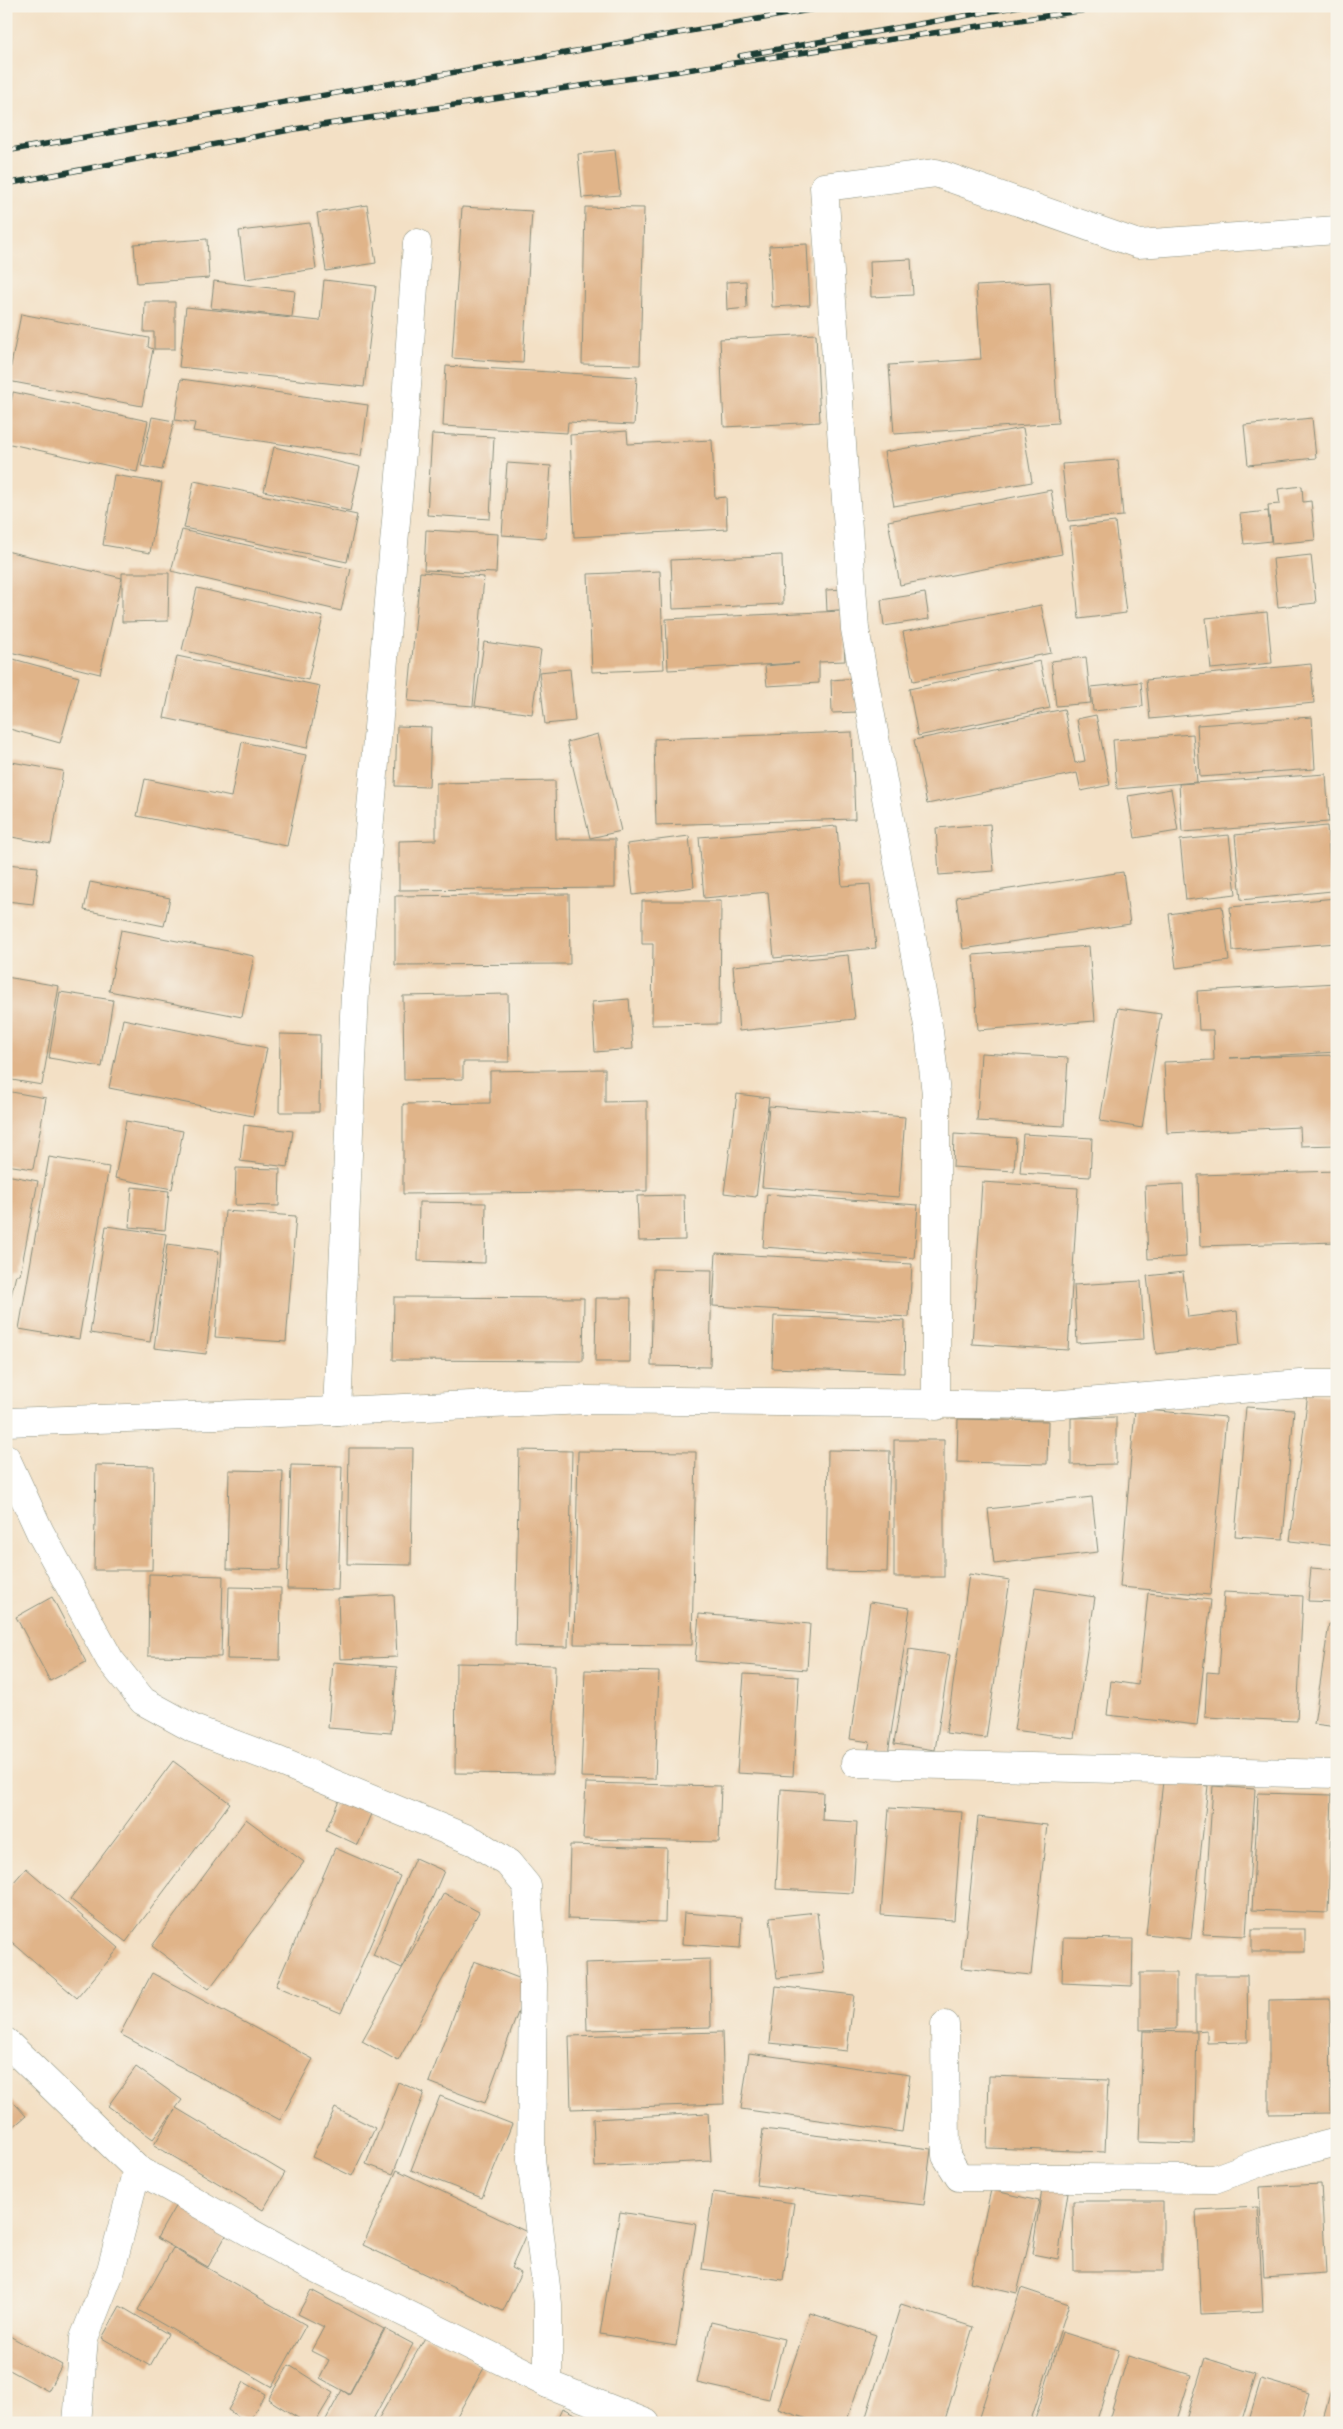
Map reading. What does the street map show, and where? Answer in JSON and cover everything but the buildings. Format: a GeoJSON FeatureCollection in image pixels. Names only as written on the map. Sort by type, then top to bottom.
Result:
{"type":"FeatureCollection","features":[{"type":"Feature","properties":{"kind":"street"},"geometry":{"type":"LineString","coordinates":[[936,1406],[936,1094],[929,1031],[855,629],[824,187],[936,173],[1138,244],[1337,230]]}},
{"type":"Feature","properties":{"kind":"street"},"geometry":{"type":"LineString","coordinates":[[337,1411],[356,992],[404,429],[417,243]]}},
{"type":"Feature","properties":{"kind":"street"},"geometry":{"type":"LineString","coordinates":[[6,1422],[337,1411],[586,1400],[936,1406],[1051,1405],[1300,1384],[1337,1384]]}},
{"type":"Feature","properties":{"kind":"street"},"geometry":{"type":"LineString","coordinates":[[6,1458],[40,1532],[110,1660],[143,1701],[194,1729],[274,1759],[475,1842],[508,1863],[527,1886],[533,1984],[531,2159],[548,2304],[548,2384]]}},
{"type":"Feature","properties":{"kind":"street"},"geometry":{"type":"LineString","coordinates":[[855,1763],[1337,1774]]}},
{"type":"Feature","properties":{"kind":"street"},"geometry":{"type":"LineString","coordinates":[[945,2025],[946,2156],[959,2177],[1215,2179],[1264,2161],[1337,2142]]}},
{"type":"Feature","properties":{"kind":"street"},"geometry":{"type":"LineString","coordinates":[[6,2042],[137,2169],[304,2263],[548,2384],[646,2423]]}},
{"type":"Feature","properties":{"kind":"street"},"geometry":{"type":"LineString","coordinates":[[77,2423],[84,2338],[111,2270],[137,2169]]}},
{"type":"Feature","properties":{"kind":"railway"},"geometry":{"type":"LineString","coordinates":[[6,151],[832,6]]}},
{"type":"Feature","properties":{"kind":"railway"},"geometry":{"type":"LineString","coordinates":[[740,56],[1020,6]]}},
{"type":"Feature","properties":{"kind":"railway"},"geometry":{"type":"LineString","coordinates":[[6,184],[295,129],[1112,6]]}}]}
